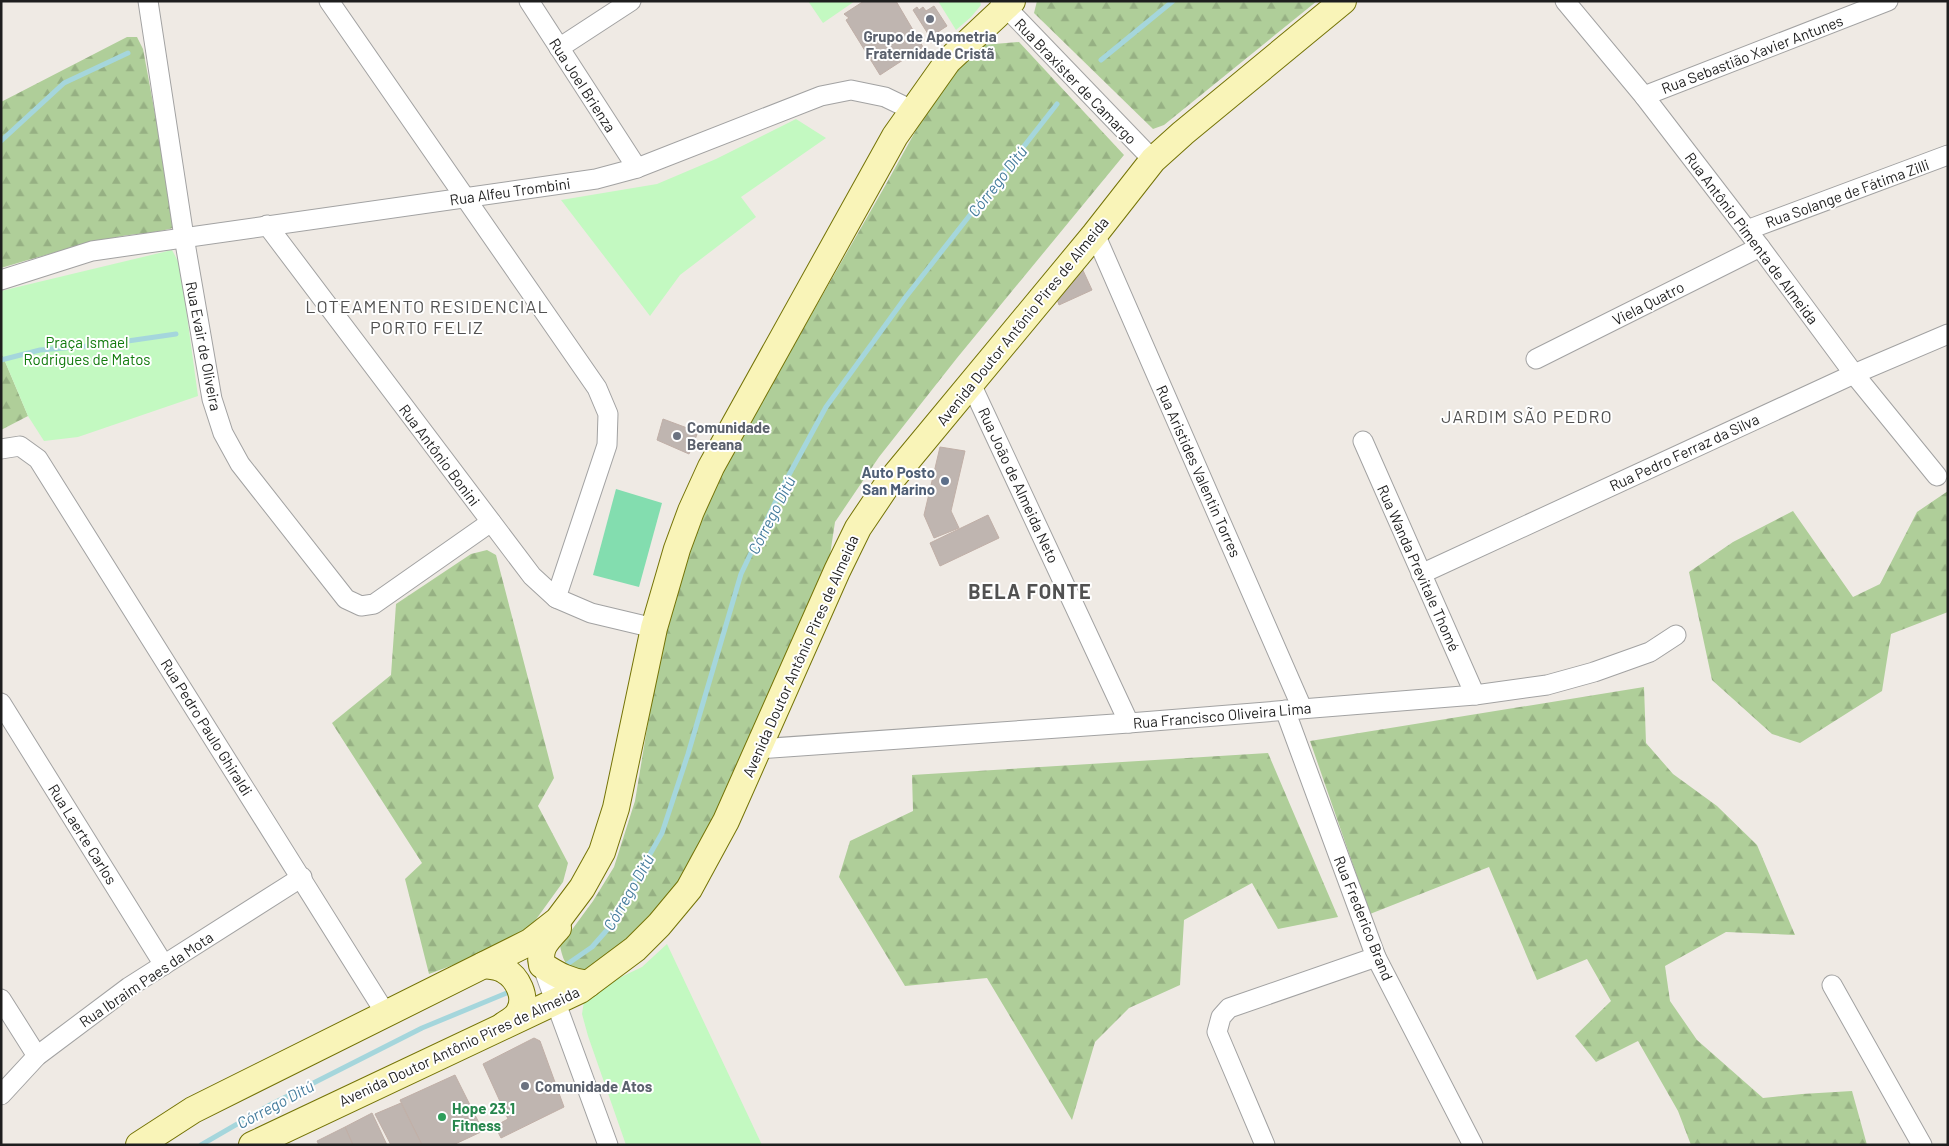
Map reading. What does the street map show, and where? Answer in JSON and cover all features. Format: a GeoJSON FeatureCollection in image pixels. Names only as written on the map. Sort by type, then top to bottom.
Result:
{"type":"FeatureCollection","features":[{"type":"Feature","properties":{"kind":"main road","name":"Avenida Doutor Antônio Pires de Almeida"},"geometry":{"type":"LineString","coordinates":[[252,1145],[556,1002],[588,984],[635,949],[659,924],[689,889],[726,821],[837,571],[858,528],[887,485],[1154,160],[1183,133],[1343,1]]}},
{"type":"Feature","properties":{"kind":"main road"},"geometry":{"type":"LineString","coordinates":[[139,1145],[194,1110],[530,942],[558,920],[582,888],[602,852],[616,808],[654,628],[677,549],[691,510],[711,467],[895,136],[948,61],[1006,3]]}},
{"type":"Feature","properties":{"kind":"main road"},"geometry":{"type":"LineString","coordinates":[[588,984],[570,981],[557,975],[542,965],[540,957],[543,946],[585,900],[598,873],[597,862]]}},
{"type":"Feature","properties":{"kind":"main road"},"geometry":{"type":"LineString","coordinates":[[484,965],[505,970],[518,983],[522,993],[521,1009],[518,1014],[499,1028]]}},
{"type":"Feature","properties":{"kind":"street","name":"Rua Evair de Oliveira"},"geometry":{"type":"LineString","coordinates":[[148,1],[184,237],[212,399],[223,433],[240,464],[346,599],[361,606],[374,604],[491,522]]}},
{"type":"Feature","properties":{"kind":"street"},"geometry":{"type":"LineString","coordinates":[[329,1],[596,388],[608,414],[607,445],[556,598]]}},
{"type":"Feature","properties":{"kind":"street","name":"Rua Joel Brienza"},"geometry":{"type":"LineString","coordinates":[[528,1],[637,168]]}},
{"type":"Feature","properties":{"kind":"street"},"geometry":{"type":"LineString","coordinates":[[559,48],[631,1]]}},
{"type":"Feature","properties":{"kind":"street","name":"Rua Antônio Pimenta de Almeida"},"geometry":{"type":"LineString","coordinates":[[1565,1],[1644,96],[1760,246],[1854,374],[1937,476]]}},
{"type":"Feature","properties":{"kind":"street","name":"Rua Sebastião Xavier Antunes"},"geometry":{"type":"LineString","coordinates":[[1644,96],[1888,1]]}},
{"type":"Feature","properties":{"kind":"street","name":"Rua Braxister de Camargo"},"geometry":{"type":"LineString","coordinates":[[1006,3],[1154,160]]}},
{"type":"Feature","properties":{"kind":"street","name":"Rua Alfeu Trombini"},"geometry":{"type":"LineString","coordinates":[[1,280],[92,251],[596,179],[637,168],[821,96],[851,90],[885,96],[912,110]]}},
{"type":"Feature","properties":{"kind":"street","name":"Rua Solange de Fátima Zilli"},"geometry":{"type":"LineString","coordinates":[[1747,230],[1948,155]]}},
{"type":"Feature","properties":{"kind":"street","name":"Rua Antônio Bonini"},"geometry":{"type":"LineString","coordinates":[[267,225],[532,576],[556,598],[591,613],[654,628]]}},
{"type":"Feature","properties":{"kind":"street","name":"Rua Aristides Valentin Torres"},"geometry":{"type":"LineString","coordinates":[[1095,234],[1293,709]]}},
{"type":"Feature","properties":{"kind":"street","name":"Viela Quatro"},"geometry":{"type":"LineString","coordinates":[[1536,359],[1760,246]]}},
{"type":"Feature","properties":{"kind":"street","name":"Rua Pedro Ferraz da Silva"},"geometry":{"type":"LineString","coordinates":[[1421,574],[1854,374],[1948,334]]}},
{"type":"Feature","properties":{"kind":"street","name":"Rua João de Almeida Neto"},"geometry":{"type":"LineString","coordinates":[[971,384],[1129,723]]}},
{"type":"Feature","properties":{"kind":"street","name":"Rua Wanda Previtale Thomé"},"geometry":{"type":"LineString","coordinates":[[1363,441],[1475,695]]}},
{"type":"Feature","properties":{"kind":"street","name":"Rua Pedro Paulo Ghiraldi"},"geometry":{"type":"LineString","coordinates":[[1,449],[20,446],[38,458],[386,1014]]}},
{"type":"Feature","properties":{"kind":"street","name":"Rua Francisco Oliveira Lima"},"geometry":{"type":"LineString","coordinates":[[757,749],[1129,723],[1475,695],[1547,685],[1594,672],[1650,652],[1676,634]]}},
{"type":"Feature","properties":{"kind":"street","name":"Rua Laerte Carlos"},"geometry":{"type":"LineString","coordinates":[[1,703],[164,965]]}},
{"type":"Feature","properties":{"kind":"street","name":"Rua Frederico Brand"},"geometry":{"type":"LineString","coordinates":[[1293,709],[1376,957],[1474,1145]]}},
{"type":"Feature","properties":{"kind":"street","name":"Rua Ibraim Paes da Mota"},"geometry":{"type":"LineString","coordinates":[[1,1095],[37,1056],[129,987],[302,878]]}},
{"type":"Feature","properties":{"kind":"street"},"geometry":{"type":"LineString","coordinates":[[1265,1145],[1217,1032],[1221,1017],[1229,1008],[1376,957]]}},
{"type":"Feature","properties":{"kind":"street"},"geometry":{"type":"LineString","coordinates":[[542,965],[608,1145]]}},
{"type":"Feature","properties":{"kind":"street"},"geometry":{"type":"LineString","coordinates":[[1832,985],[1922,1145]]}},
{"type":"Feature","properties":{"kind":"street"},"geometry":{"type":"LineString","coordinates":[[1,999],[37,1056]]}},
{"type":"Feature","properties":{"kind":"green space"},"geometry":{"type":"Polygon","coordinates":[[[808,1],[855,1],[823,23],[808,1]]]}},
{"type":"Feature","properties":{"kind":"green space"},"geometry":{"type":"Polygon","coordinates":[[[938,1],[980,1],[981,5],[956,30],[938,1]]]}},
{"type":"Feature","properties":{"kind":"green space"},"geometry":{"type":"Polygon","coordinates":[[[1037,1],[1317,1],[1164,125],[1153,129],[1034,13],[1037,1]]]}},
{"type":"Feature","properties":{"kind":"green space"},"geometry":{"type":"Polygon","coordinates":[[[127,37],[137,37],[143,49],[176,227],[163,231],[107,239],[1,268],[1,102],[127,37]]]}},
{"type":"Feature","properties":{"kind":"green space"},"geometry":{"type":"Polygon","coordinates":[[[1019,42],[1124,155],[957,358],[879,457],[835,522],[827,575],[721,806],[682,878],[661,912],[589,972],[576,970],[565,962],[560,946],[593,901],[614,867],[635,801],[663,632],[686,553],[724,467],[925,114],[958,65],[982,45],[1019,42]]]}},
{"type":"Feature","properties":{"kind":"green space"},"geometry":{"type":"Polygon","coordinates":[[[796,119],[826,138],[741,197],[756,217],[680,275],[650,316],[561,200],[657,184],[716,159],[796,119]]]}},
{"type":"Feature","properties":{"kind":"green space","name":"Praça Ismael Rodrigues de Matos"},"geometry":{"type":"Polygon","coordinates":[[[172,250],[180,265],[198,396],[78,437],[44,441],[28,416],[1,352],[1,291],[172,250]]]}},
{"type":"Feature","properties":{"kind":"green space"},"geometry":{"type":"Polygon","coordinates":[[[1,352],[28,416],[1,430],[1,352]]]}},
{"type":"Feature","properties":{"kind":"green space"},"geometry":{"type":"Polygon","coordinates":[[[616,489],[662,503],[639,587],[593,575],[616,489]]]}},
{"type":"Feature","properties":{"kind":"green space"},"geometry":{"type":"Polygon","coordinates":[[[1948,491],[1948,612],[1891,634],[1882,691],[1800,743],[1772,734],[1712,680],[1689,572],[1733,542],[1793,511],[1853,597],[1880,584],[1917,512],[1948,491]]]}},
{"type":"Feature","properties":{"kind":"green space"},"geometry":{"type":"Polygon","coordinates":[[[487,550],[496,555],[554,778],[538,806],[568,863],[563,882],[532,925],[485,953],[429,974],[405,879],[422,863],[332,723],[391,675],[396,604],[471,554],[487,550]]]}},
{"type":"Feature","properties":{"kind":"green space"},"geometry":{"type":"Polygon","coordinates":[[[1644,687],[1646,743],[1673,774],[1717,806],[1757,845],[1795,935],[1726,932],[1665,966],[1670,1001],[1697,1040],[1763,1098],[1852,1091],[1867,1145],[1691,1145],[1678,1111],[1638,1041],[1596,1062],[1575,1036],[1611,1001],[1587,959],[1537,980],[1489,867],[1370,914],[1310,741],[1644,687]]]}},
{"type":"Feature","properties":{"kind":"green space"},"geometry":{"type":"Polygon","coordinates":[[[1268,753],[1338,917],[1278,929],[1252,883],[1184,920],[1180,985],[1129,1008],[1095,1042],[1072,1120],[987,978],[905,986],[839,877],[850,841],[913,811],[912,775],[1268,753]]]}},
{"type":"Feature","properties":{"kind":"green space"},"geometry":{"type":"Polygon","coordinates":[[[667,944],[762,1145],[626,1145],[588,1036],[582,1014],[584,1001],[600,987],[642,967],[667,944]]]}},
{"type":"Feature","properties":{"kind":"building"},"geometry":{"type":"Polygon","coordinates":[[[864,1],[896,1],[923,47],[880,75],[846,20],[849,18],[844,14],[864,1]]]}},
{"type":"Feature","properties":{"kind":"building","name":"Grupo de Apometria Fraternidade Cristã"},"geometry":{"type":"Polygon","coordinates":[[[934,6],[947,26],[930,37],[913,10],[917,7],[919,10],[923,7],[926,11],[934,6]]]}},
{"type":"Feature","properties":{"kind":"building"},"geometry":{"type":"Polygon","coordinates":[[[1081,266],[1092,290],[1059,305],[1056,296],[1081,266]]]}},
{"type":"Feature","properties":{"kind":"building","name":"Comunidade Bereana"},"geometry":{"type":"Polygon","coordinates":[[[663,419],[698,432],[689,454],[657,440],[663,419]]]}},
{"type":"Feature","properties":{"kind":"building","name":"Auto Posto San Marino"},"geometry":{"type":"Polygon","coordinates":[[[940,447],[965,451],[951,511],[959,528],[934,538],[924,515],[940,447]]]}},
{"type":"Feature","properties":{"kind":"building"},"geometry":{"type":"Polygon","coordinates":[[[988,515],[999,538],[940,566],[930,543],[988,515]]]}},
{"type":"Feature","properties":{"kind":"building","name":"Comunidade Atos"},"geometry":{"type":"Polygon","coordinates":[[[534,1038],[540,1041],[564,1107],[501,1138],[495,1126],[508,1119],[483,1064],[534,1038]]]}},
{"type":"Feature","properties":{"kind":"building","name":"Hope 23.1 Fitness"},"geometry":{"type":"Polygon","coordinates":[[[455,1075],[483,1131],[453,1145],[422,1145],[400,1100],[455,1075]]]}},
{"type":"Feature","properties":{"kind":"building"},"geometry":{"type":"Polygon","coordinates":[[[401,1103],[422,1145],[391,1145],[375,1114],[401,1103]]]}},
{"type":"Feature","properties":{"kind":"building"},"geometry":{"type":"Polygon","coordinates":[[[372,1113],[387,1145],[353,1145],[345,1127],[372,1113]]]}},
{"type":"Feature","properties":{"kind":"building"},"geometry":{"type":"Polygon","coordinates":[[[345,1127],[353,1145],[319,1145],[317,1141],[345,1127]]]}},
{"type":"Feature","properties":{"kind":"waterway","name":"Córrego Ditú"},"geometry":{"type":"LineString","coordinates":[[1101,60],[1173,1]]}},
{"type":"Feature","properties":{"kind":"waterway"},"geometry":{"type":"LineString","coordinates":[[1,141],[64,83],[128,53]]}},
{"type":"Feature","properties":{"kind":"waterway","name":"Córrego Ditú"},"geometry":{"type":"LineString","coordinates":[[566,965],[592,947],[607,930],[662,833],[688,754],[741,574],[784,484],[826,407],[905,298],[1057,104]]}},
{"type":"Feature","properties":{"kind":"waterway"},"geometry":{"type":"LineString","coordinates":[[1,360],[40,350],[100,345],[176,334]]}},
{"type":"Feature","properties":{"kind":"waterway","name":"Córrego Ditú"},"geometry":{"type":"LineString","coordinates":[[201,1145],[270,1105],[422,1028],[514,990]]}},
{"type":"Feature","properties":{"kind":"place","name":"Grupo de Apometria Fraternidade Cristã"},"geometry":{"type":"Point","coordinates":[930,19]}},
{"type":"Feature","properties":{"kind":"place","name":"Comunidade Bereana"},"geometry":{"type":"Point","coordinates":[677,436]}},
{"type":"Feature","properties":{"kind":"place","name":"Auto Posto San Marino"},"geometry":{"type":"Point","coordinates":[945,481]}},
{"type":"Feature","properties":{"kind":"place","name":"Comunidade Atos"},"geometry":{"type":"Point","coordinates":[525,1086]}},
{"type":"Feature","properties":{"kind":"place","name":"Hope 23.1 Fitness"},"geometry":{"type":"Point","coordinates":[442,1117]}},
{"type":"Feature","properties":{"kind":"district","name":"LOTEAMENTO RESIDENCIAL PORTO FELIZ"},"geometry":{"type":"Point","coordinates":[427,316]}},
{"type":"Feature","properties":{"kind":"district","name":"JARDIM SÃO PEDRO"},"geometry":{"type":"Point","coordinates":[1527,416]}},
{"type":"Feature","properties":{"kind":"district","name":"BELA FONTE"},"geometry":{"type":"Point","coordinates":[1030,591]}}]}
